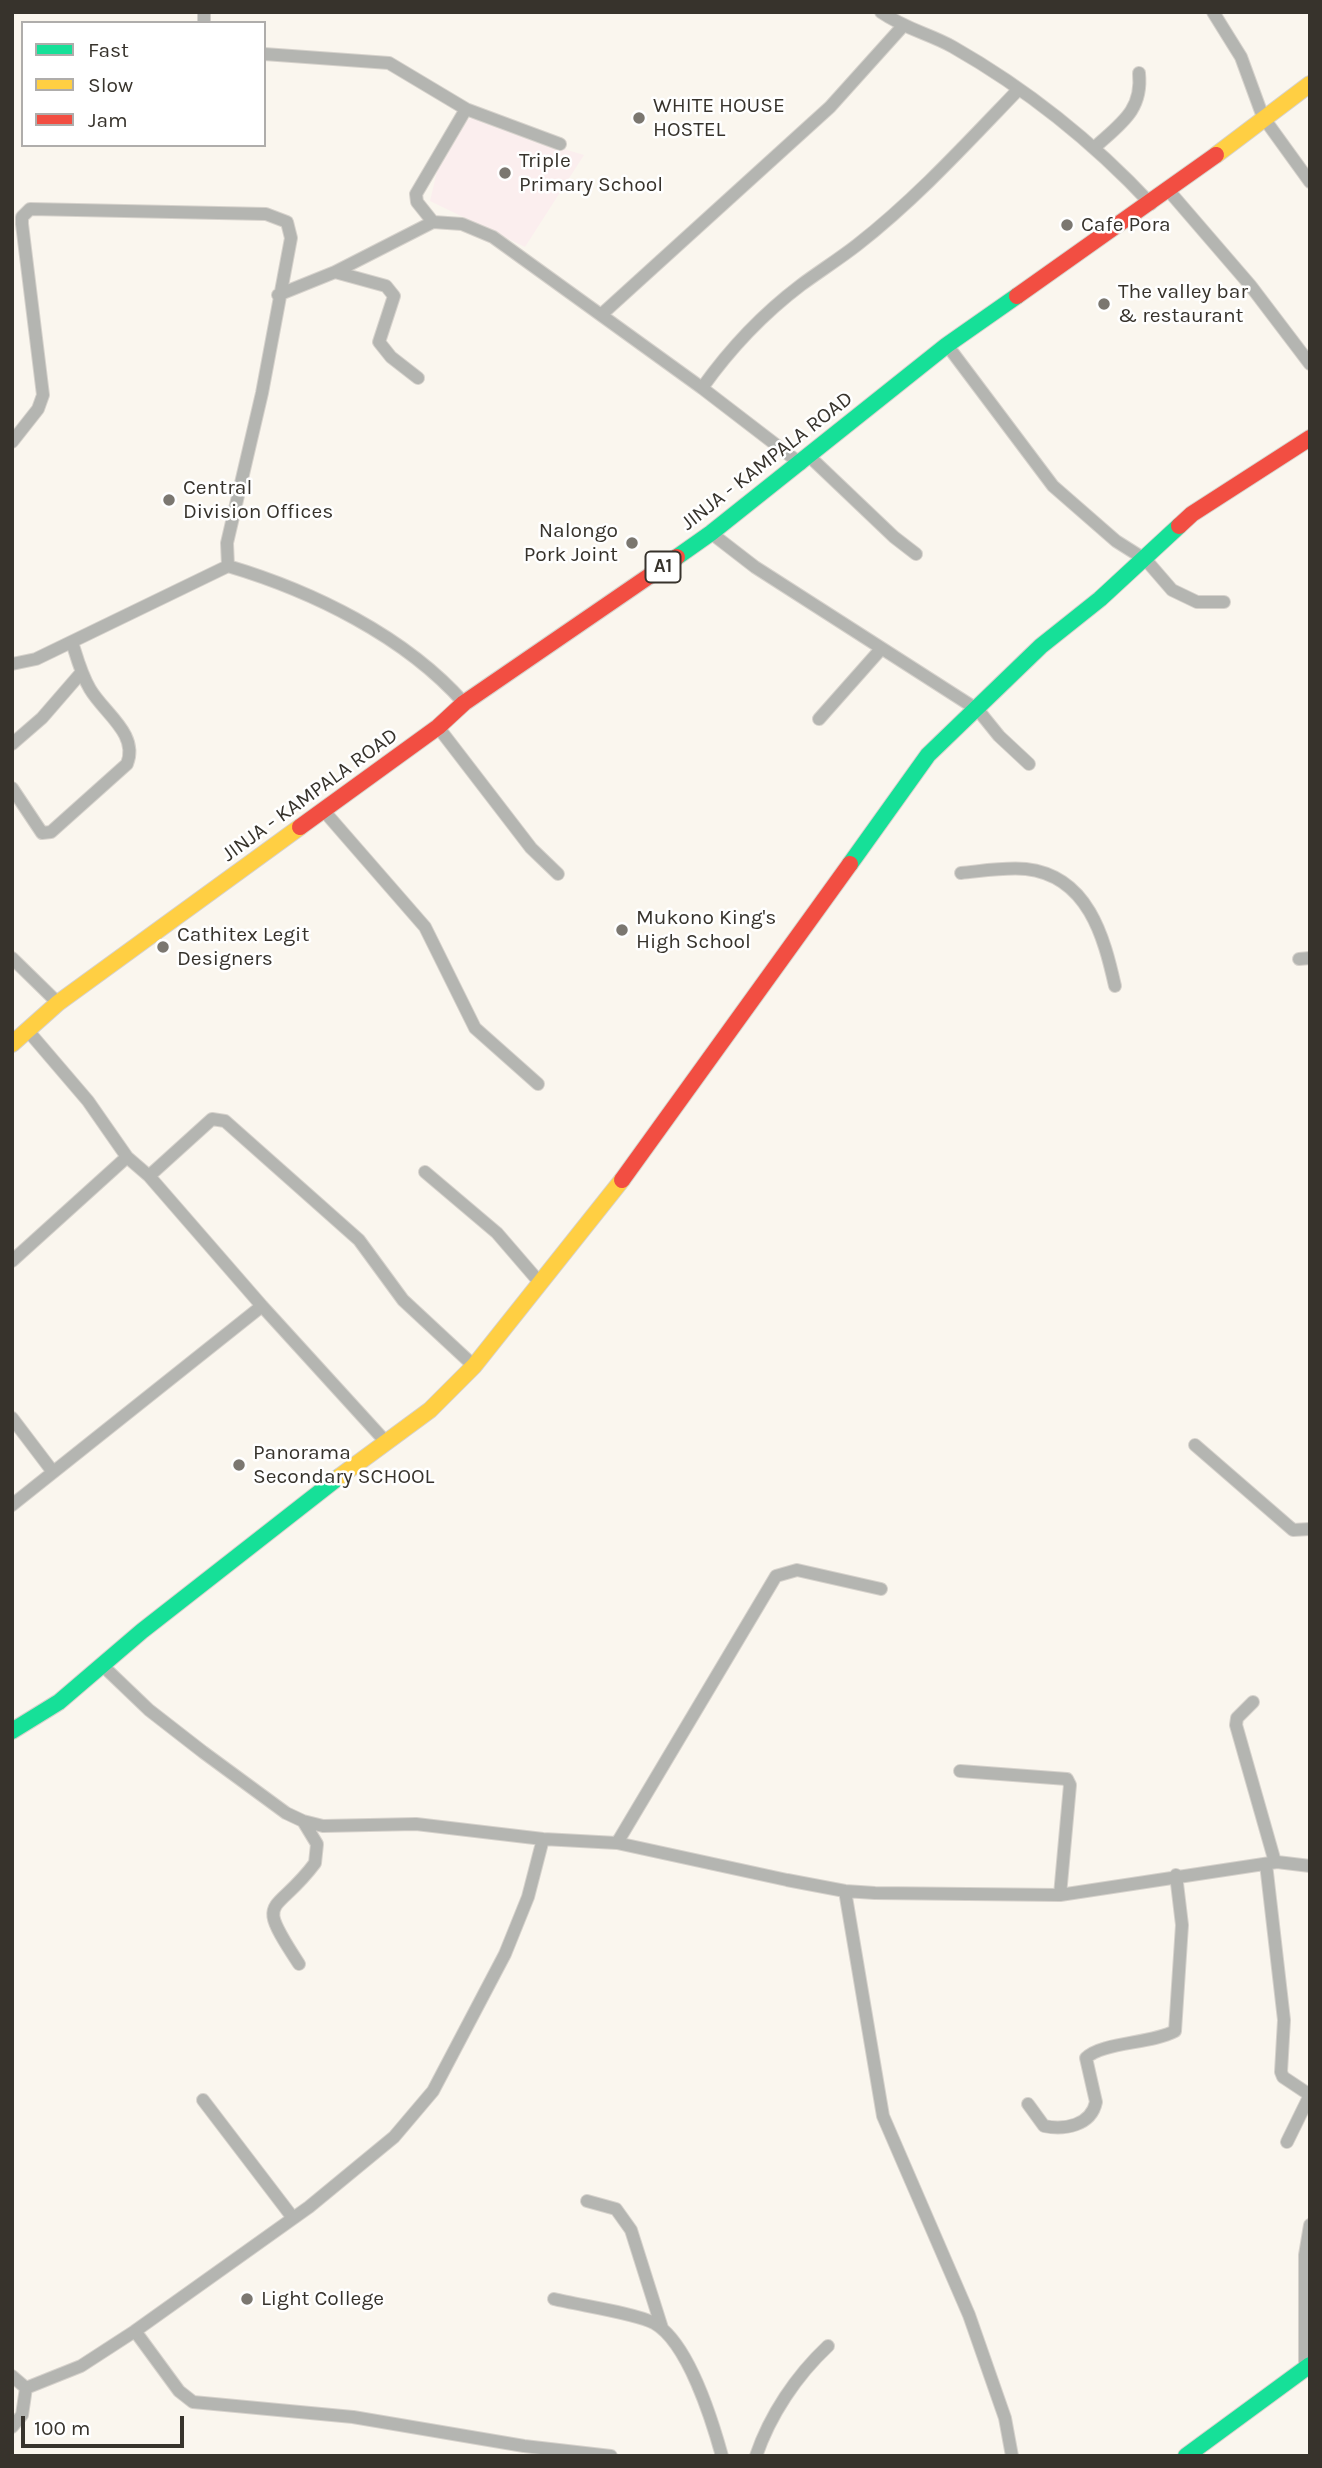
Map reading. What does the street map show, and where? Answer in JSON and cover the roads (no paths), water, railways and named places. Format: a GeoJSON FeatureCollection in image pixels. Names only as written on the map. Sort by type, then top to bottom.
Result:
{"type":"FeatureCollection","features":[{"type":"Feature","properties":{"kind":"main road","name":"JINJA - KAMPALA ROAD"},"geometry":{"type":"LineString","coordinates":[[12,1044],[29,1032],[58,1003],[439,727],[464,703],[711,533],[947,345],[1151,204],[1310,84]]}},
{"type":"Feature","properties":{"kind":"main road"},"geometry":{"type":"LineString","coordinates":[[12,1731],[59,1702],[385,1441],[430,1410],[474,1366],[635,1164],[928,755],[1041,646],[1146,560],[1192,514],[1310,438]]}},
{"type":"Feature","properties":{"kind":"main road"},"geometry":{"type":"LineString","coordinates":[[1185,2456],[1308,2367]]}},
{"type":"Feature","properties":{"kind":"street"},"geometry":{"type":"LineString","coordinates":[[881,12],[902,27],[951,46],[1018,90],[1110,160],[1151,204]]}},
{"type":"Feature","properties":{"kind":"street"},"geometry":{"type":"LineString","coordinates":[[1213,12],[1241,57],[1263,117],[1310,182]]}},
{"type":"Feature","properties":{"kind":"street"},"geometry":{"type":"LineString","coordinates":[[601,314],[830,107],[902,27]]}},
{"type":"Feature","properties":{"kind":"street"},"geometry":{"type":"LineString","coordinates":[[266,54],[388,63],[466,109],[560,144]]}},
{"type":"Feature","properties":{"kind":"street"},"geometry":{"type":"LineString","coordinates":[[1094,148],[1132,113],[1141,91],[1139,73]]}},
{"type":"Feature","properties":{"kind":"street"},"geometry":{"type":"LineString","coordinates":[[702,388],[726,356],[750,331],[799,286],[859,244],[941,170],[1018,90]]}},
{"type":"Feature","properties":{"kind":"street"},"geometry":{"type":"LineString","coordinates":[[433,222],[417,202],[416,194],[466,109]]}},
{"type":"Feature","properties":{"kind":"street"},"geometry":{"type":"LineString","coordinates":[[1169,191],[1250,285],[1310,364]]}},
{"type":"Feature","properties":{"kind":"street"},"geometry":{"type":"LineString","coordinates":[[12,442],[38,409],[43,395],[22,224],[22,217],[30,209],[266,214],[287,222],[291,230],[262,393],[227,543],[228,566]]}},
{"type":"Feature","properties":{"kind":"street"},"geometry":{"type":"LineString","coordinates":[[278,295],[335,272],[433,222],[462,224],[493,237],[806,460],[916,554]]}},
{"type":"Feature","properties":{"kind":"street"},"geometry":{"type":"LineString","coordinates":[[335,272],[386,286],[392,291],[394,296],[379,342],[391,356],[418,378]]}},
{"type":"Feature","properties":{"kind":"street"},"geometry":{"type":"LineString","coordinates":[[947,345],[1053,486],[1116,541],[1146,560],[1172,590],[1197,602],[1224,603]]}},
{"type":"Feature","properties":{"kind":"street"},"geometry":{"type":"LineString","coordinates":[[711,533],[755,567],[978,709],[999,736],[1029,764]]}},
{"type":"Feature","properties":{"kind":"street"},"geometry":{"type":"LineString","coordinates":[[12,664],[36,659],[228,566],[273,579],[338,608],[438,673],[464,703]]}},
{"type":"Feature","properties":{"kind":"street"},"geometry":{"type":"LineString","coordinates":[[12,788],[35,827],[42,833],[51,832],[127,764],[132,751],[129,739],[90,691],[81,673],[72,642]]}},
{"type":"Feature","properties":{"kind":"street"},"geometry":{"type":"LineString","coordinates":[[819,719],[881,649]]}},
{"type":"Feature","properties":{"kind":"street"},"geometry":{"type":"LineString","coordinates":[[12,744],[42,718],[81,673]]}},
{"type":"Feature","properties":{"kind":"street"},"geometry":{"type":"LineString","coordinates":[[439,727],[531,848],[558,874]]}},
{"type":"Feature","properties":{"kind":"street"},"geometry":{"type":"LineString","coordinates":[[324,811],[425,927],[475,1028],[538,1084]]}},
{"type":"Feature","properties":{"kind":"street"},"geometry":{"type":"LineString","coordinates":[[961,873],[1028,869],[1060,882],[1090,911],[1101,929],[1115,986]]}},
{"type":"Feature","properties":{"kind":"street"},"geometry":{"type":"LineString","coordinates":[[12,958],[58,1003]]}},
{"type":"Feature","properties":{"kind":"street"},"geometry":{"type":"LineString","coordinates":[[29,1032],[88,1101],[128,1157],[149,1176],[262,1307],[385,1441]]}},
{"type":"Feature","properties":{"kind":"street"},"geometry":{"type":"LineString","coordinates":[[149,1176],[212,1119],[225,1121],[359,1240],[403,1300],[474,1366]]}},
{"type":"Feature","properties":{"kind":"street"},"geometry":{"type":"LineString","coordinates":[[12,1261],[128,1157]]}},
{"type":"Feature","properties":{"kind":"street"},"geometry":{"type":"LineString","coordinates":[[425,1172],[497,1233],[541,1284]]}},
{"type":"Feature","properties":{"kind":"street"},"geometry":{"type":"LineString","coordinates":[[12,1505],[262,1307]]}},
{"type":"Feature","properties":{"kind":"street"},"geometry":{"type":"LineString","coordinates":[[12,1418],[53,1472]]}},
{"type":"Feature","properties":{"kind":"street"},"geometry":{"type":"LineString","coordinates":[[1195,1445],[1293,1530],[1310,1529]]}},
{"type":"Feature","properties":{"kind":"street"},"geometry":{"type":"LineString","coordinates":[[617,1843],[776,1576],[797,1570],[881,1589]]}},
{"type":"Feature","properties":{"kind":"street"},"geometry":{"type":"LineString","coordinates":[[102,1665],[149,1710],[286,1813],[323,1826],[416,1824],[543,1839],[617,1843],[696,1863],[845,1891],[1060,1895],[1176,1875],[1270,1863],[1310,1866]]}},
{"type":"Feature","properties":{"kind":"street"},"geometry":{"type":"LineString","coordinates":[[1253,1702],[1237,1718],[1236,1725],[1270,1863],[1284,2020],[1281,2072],[1283,2077],[1310,2095],[1287,2142]]}},
{"type":"Feature","properties":{"kind":"street"},"geometry":{"type":"LineString","coordinates":[[960,1771],[1067,1779],[1069,1804],[1060,1895]]}},
{"type":"Feature","properties":{"kind":"street"},"geometry":{"type":"LineString","coordinates":[[299,1964],[273,1923],[272,1913],[276,1903],[316,1863],[317,1844],[303,1821]]}},
{"type":"Feature","properties":{"kind":"street"},"geometry":{"type":"LineString","coordinates":[[26,2388],[81,2366],[135,2331],[293,2218],[394,2137],[433,2091],[505,1954],[528,1897],[543,1839]]}},
{"type":"Feature","properties":{"kind":"street"},"geometry":{"type":"LineString","coordinates":[[1028,2104],[1044,2126],[1061,2129],[1086,2120],[1096,2102],[1086,2058],[1090,2054],[1158,2040],[1175,2031],[1182,1925],[1176,1875]]}},
{"type":"Feature","properties":{"kind":"street"},"geometry":{"type":"LineString","coordinates":[[845,1891],[883,2116],[969,2315],[1005,2418],[1012,2456]]}},
{"type":"Feature","properties":{"kind":"street"},"geometry":{"type":"LineString","coordinates":[[204,2099],[293,2218]]}},
{"type":"Feature","properties":{"kind":"street"},"geometry":{"type":"LineString","coordinates":[[587,2201],[616,2209],[631,2230],[662,2328],[689,2368],[722,2456]]}},
{"type":"Feature","properties":{"kind":"street"},"geometry":{"type":"LineString","coordinates":[[1308,2367],[1305,2255],[1310,2225]]}},
{"type":"Feature","properties":{"kind":"street"},"geometry":{"type":"LineString","coordinates":[[554,2299],[650,2321],[662,2328]]}},
{"type":"Feature","properties":{"kind":"street"},"geometry":{"type":"LineString","coordinates":[[135,2331],[179,2391],[193,2402],[353,2417],[524,2446],[611,2456]]}},
{"type":"Feature","properties":{"kind":"street"},"geometry":{"type":"LineString","coordinates":[[756,2456],[770,2423],[787,2395],[828,2346]]}},
{"type":"Feature","properties":{"kind":"street"},"geometry":{"type":"LineString","coordinates":[[12,2376],[26,2388]]}},
{"type":"Feature","properties":{"kind":"street"},"geometry":{"type":"LineString","coordinates":[[12,2427],[22,2415],[26,2388]]}},
{"type":"Feature","properties":{"kind":"place","name":"WHITE HOUSE HOSTEL"},"geometry":{"type":"Point","coordinates":[639,118]}},
{"type":"Feature","properties":{"kind":"place","name":"Triple Primary School"},"geometry":{"type":"Point","coordinates":[505,173]}},
{"type":"Feature","properties":{"kind":"place","name":"Cafe Pora"},"geometry":{"type":"Point","coordinates":[1067,225]}},
{"type":"Feature","properties":{"kind":"place","name":"The valley bar & restaurant"},"geometry":{"type":"Point","coordinates":[1104,304]}},
{"type":"Feature","properties":{"kind":"place","name":"Central Division Offices"},"geometry":{"type":"Point","coordinates":[169,500]}},
{"type":"Feature","properties":{"kind":"place","name":"Nalongo Pork Joint"},"geometry":{"type":"Point","coordinates":[632,543]}},
{"type":"Feature","properties":{"kind":"place","name":"Mukono King's High School"},"geometry":{"type":"Point","coordinates":[622,930]}},
{"type":"Feature","properties":{"kind":"place","name":"Cathitex Legit Designers"},"geometry":{"type":"Point","coordinates":[163,947]}},
{"type":"Feature","properties":{"kind":"place","name":"Panorama Secondary SCHOOL"},"geometry":{"type":"Point","coordinates":[239,1465]}},
{"type":"Feature","properties":{"kind":"place","name":"Light College"},"geometry":{"type":"Point","coordinates":[247,2299]}}]}
